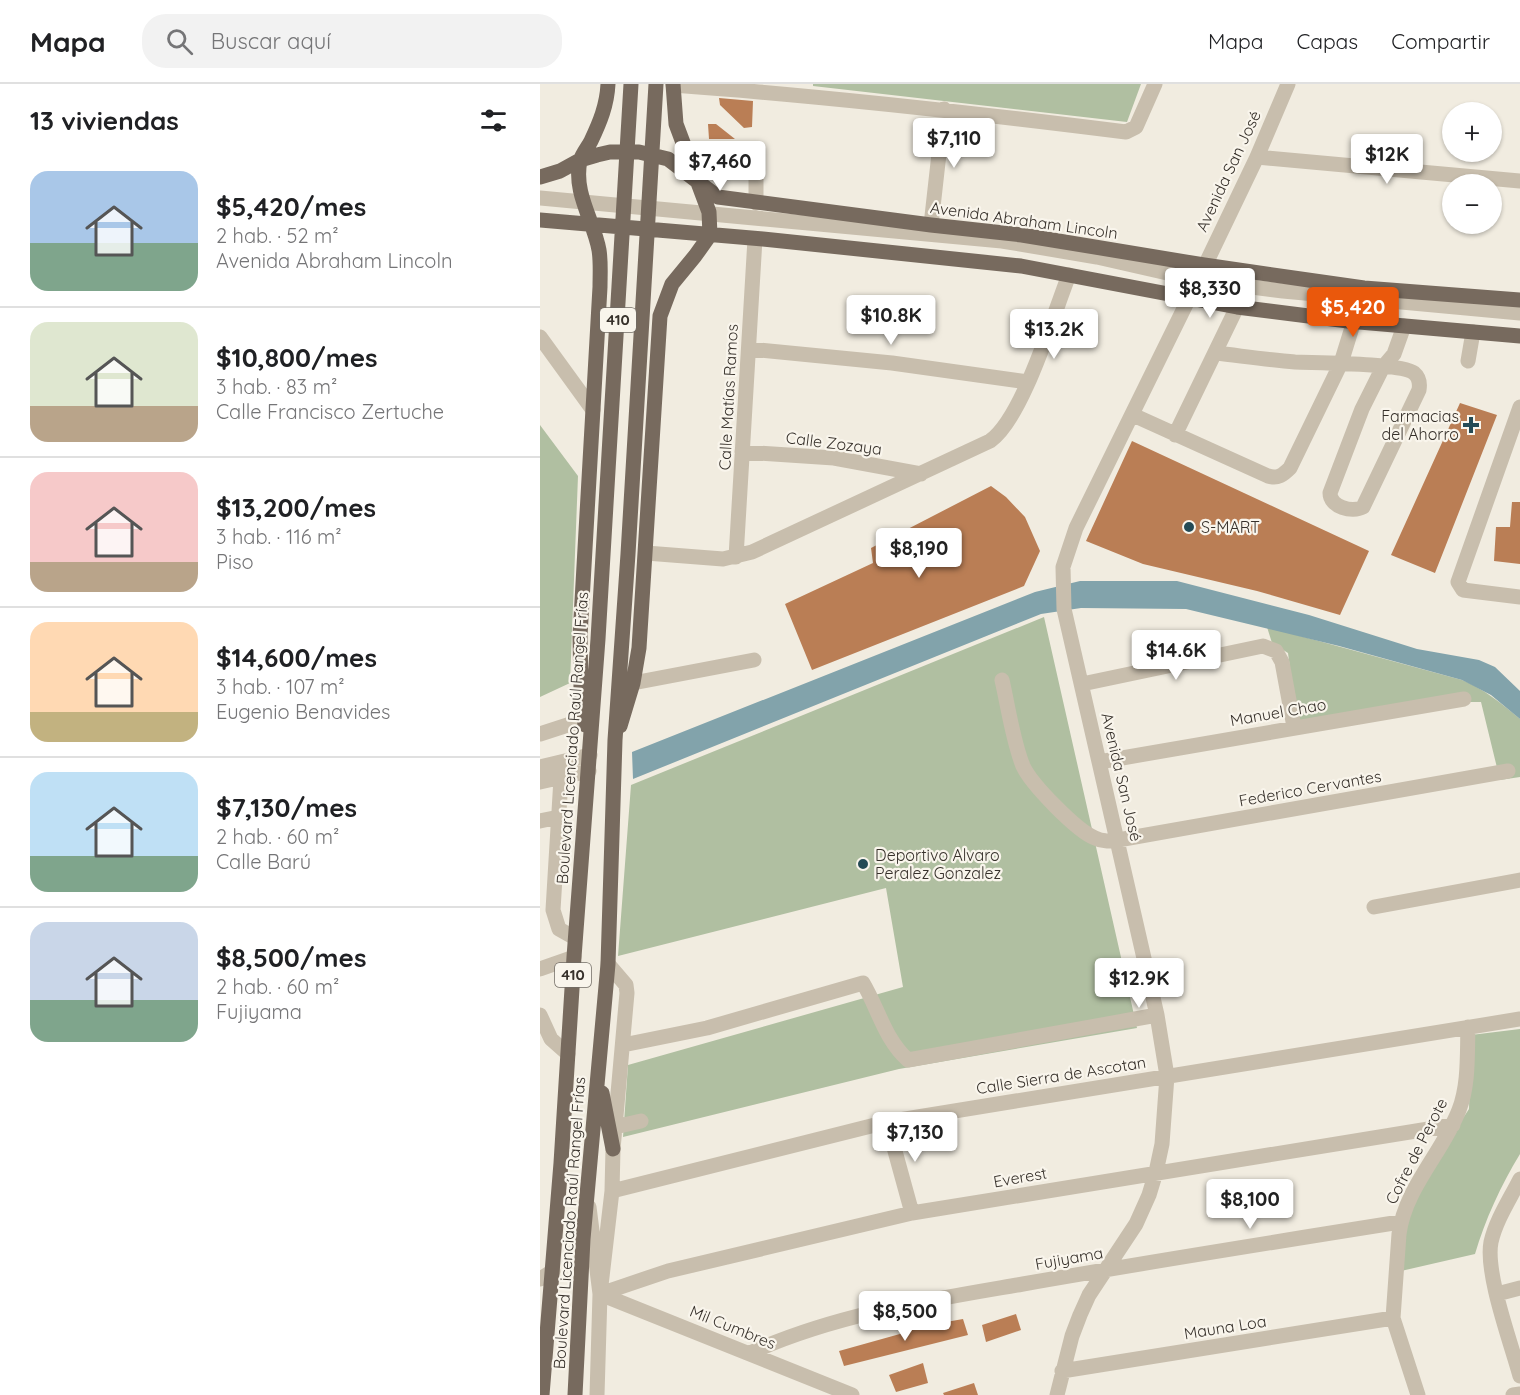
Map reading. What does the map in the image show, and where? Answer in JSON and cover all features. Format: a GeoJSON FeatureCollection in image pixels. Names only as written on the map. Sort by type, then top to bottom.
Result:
{"type":"FeatureCollection","features":[{"type":"Feature","properties":{"kind":"main road"},"geometry":{"type":"LineString","coordinates":[[590,750],[584,720],[580,636],[600,287],[599,252],[579,183],[580,160],[600,122],[608,84]]}},
{"type":"Feature","properties":{"kind":"main road","name":"Boulevard Licenciado Raúl Rangel Frías"},"geometry":{"type":"LineString","coordinates":[[542,1395],[547,1275],[568,1054],[589,771],[631,84]]}},
{"type":"Feature","properties":{"kind":"main road","name":"Boulevard Licenciado Raúl Rangel Frías"},"geometry":{"type":"LineString","coordinates":[[574,1395],[581,1276],[608,964],[615,740],[656,84]]}},
{"type":"Feature","properties":{"kind":"main road"},"geometry":{"type":"LineString","coordinates":[[615,740],[627,709],[639,648],[660,316],[672,284],[695,256],[710,223],[699,183],[676,123],[673,84]]}},
{"type":"Feature","properties":{"kind":"main road","name":"Avenida Abraham Lincoln"},"geometry":{"type":"LineString","coordinates":[[540,177],[560,171],[580,160],[610,152],[639,152],[668,159],[718,197],[1022,235],[1204,266],[1364,288],[1520,300]]}},
{"type":"Feature","properties":{"kind":"main road"},"geometry":{"type":"LineString","coordinates":[[540,220],[587,212],[710,223],[755,239],[1022,266],[1069,275],[1194,289],[1237,307],[1354,321],[1520,336]]}},
{"type":"Feature","properties":{"kind":"main road"},"geometry":{"type":"LineString","coordinates":[[594,403],[604,386],[626,379],[648,386],[655,394]]}},
{"type":"Feature","properties":{"kind":"main road"},"geometry":{"type":"LineString","coordinates":[[594,403],[607,419],[627,421],[643,419],[654,413]]}},
{"type":"Feature","properties":{"kind":"main road"},"geometry":{"type":"LineString","coordinates":[[598,1075],[613,1149]]}},
{"type":"Feature","properties":{"kind":"street"},"geometry":{"type":"LineString","coordinates":[[673,84],[802,89],[1128,132],[1136,127],[1155,84]]}},
{"type":"Feature","properties":{"kind":"street","name":"Avenida San José"},"geometry":{"type":"LineString","coordinates":[[1057,1395],[1062,1371],[1080,1315],[1105,1270],[1136,1224],[1149,1195],[1162,1144],[1167,1076],[1157,1015],[1064,609],[1064,567],[1076,528],[1194,289],[1257,157],[1288,84]]}},
{"type":"Feature","properties":{"kind":"street"},"geometry":{"type":"LineString","coordinates":[[931,225],[944,109]]}},
{"type":"Feature","properties":{"kind":"street"},"geometry":{"type":"LineString","coordinates":[[690,159],[729,151],[735,155]]}},
{"type":"Feature","properties":{"kind":"street"},"geometry":{"type":"LineString","coordinates":[[1257,157],[1520,181]]}},
{"type":"Feature","properties":{"kind":"street"},"geometry":{"type":"LineString","coordinates":[[749,163],[756,169],[756,202]]}},
{"type":"Feature","properties":{"kind":"street"},"geometry":{"type":"LineString","coordinates":[[540,198],[587,212]]}},
{"type":"Feature","properties":{"kind":"street"},"geometry":{"type":"LineString","coordinates":[[540,207],[824,231],[1003,250],[1092,266],[1194,289],[1520,323]]}},
{"type":"Feature","properties":{"kind":"street","name":"Calle Matías Ramos"},"geometry":{"type":"LineString","coordinates":[[736,557],[755,239]]}},
{"type":"Feature","properties":{"kind":"street"},"geometry":{"type":"LineString","coordinates":[[646,554],[706,558],[736,557],[752,552],[979,447],[997,436],[1009,420],[1028,382],[1069,275]]}},
{"type":"Feature","properties":{"kind":"street"},"geometry":{"type":"LineString","coordinates":[[1194,289],[1307,293],[1520,313]]}},
{"type":"Feature","properties":{"kind":"street"},"geometry":{"type":"LineString","coordinates":[[1175,435],[1237,307]]}},
{"type":"Feature","properties":{"kind":"street"},"geometry":{"type":"LineString","coordinates":[[1133,415],[1268,476],[1275,478],[1284,475],[1290,468],[1341,363],[1354,321]]}},
{"type":"Feature","properties":{"kind":"street"},"geometry":{"type":"LineString","coordinates":[[1216,353],[1297,362],[1383,367],[1414,373],[1420,382],[1419,390],[1363,507],[1352,510],[1333,503],[1330,493],[1362,409],[1383,367],[1394,354],[1404,326]]}},
{"type":"Feature","properties":{"kind":"street"},"geometry":{"type":"LineString","coordinates":[[1468,361],[1473,332]]}},
{"type":"Feature","properties":{"kind":"street"},"geometry":{"type":"LineString","coordinates":[[540,338],[594,403]]}},
{"type":"Feature","properties":{"kind":"street"},"geometry":{"type":"LineString","coordinates":[[749,349],[892,363],[1028,382]]}},
{"type":"Feature","properties":{"kind":"street"},"geometry":{"type":"LineString","coordinates":[[1520,407],[1458,582],[1463,590],[1520,597]]}},
{"type":"Feature","properties":{"kind":"street","name":"Calle Zozaya"},"geometry":{"type":"LineString","coordinates":[[742,452],[834,458],[921,474]]}},
{"type":"Feature","properties":{"kind":"street"},"geometry":{"type":"LineString","coordinates":[[1082,684],[1263,646],[1276,651],[1282,662],[1294,727]]}},
{"type":"Feature","properties":{"kind":"street"},"geometry":{"type":"LineString","coordinates":[[633,683],[754,660]]}},
{"type":"Feature","properties":{"kind":"street","name":"Federico Cervantes"},"geometry":{"type":"LineString","coordinates":[[1002,680],[1019,753],[1026,772],[1045,795],[1089,835],[1103,841],[1508,771]]}},
{"type":"Feature","properties":{"kind":"street","name":"Manuel Chao"},"geometry":{"type":"LineString","coordinates":[[1099,762],[1464,699]]}},
{"type":"Feature","properties":{"kind":"street"},"geometry":{"type":"LineString","coordinates":[[540,734],[584,720]]}},
{"type":"Feature","properties":{"kind":"street"},"geometry":{"type":"LineString","coordinates":[[540,766],[562,762],[590,750]]}},
{"type":"Feature","properties":{"kind":"street"},"geometry":{"type":"LineString","coordinates":[[562,762],[553,909],[559,929],[575,938]]}},
{"type":"Feature","properties":{"kind":"street"},"geometry":{"type":"LineString","coordinates":[[540,782],[589,771]]}},
{"type":"Feature","properties":{"kind":"street"},"geometry":{"type":"LineString","coordinates":[[540,821],[559,817]]}},
{"type":"Feature","properties":{"kind":"street"},"geometry":{"type":"LineString","coordinates":[[1374,907],[1520,880]]}},
{"type":"Feature","properties":{"kind":"street"},"geometry":{"type":"LineString","coordinates":[[540,969],[574,957]]}},
{"type":"Feature","properties":{"kind":"street"},"geometry":{"type":"LineString","coordinates":[[597,1395],[600,1294],[612,1191],[613,1149],[627,993],[626,985],[608,964]]}},
{"type":"Feature","properties":{"kind":"street"},"geometry":{"type":"LineString","coordinates":[[622,1045],[707,1028],[863,983],[889,1037],[908,1060],[1157,1015]]}},
{"type":"Feature","properties":{"kind":"street"},"geometry":{"type":"LineString","coordinates":[[540,1015],[551,1039],[568,1054]]}},
{"type":"Feature","properties":{"kind":"street","name":"Calle Sierra de Ascotan"},"geometry":{"type":"LineString","coordinates":[[612,1191],[886,1122],[1520,1019]]}},
{"type":"Feature","properties":{"kind":"street","name":"Cofre de Perote"},"geometry":{"type":"LineString","coordinates":[[1418,1395],[1393,1318],[1400,1222],[1419,1181],[1453,1125],[1460,1108],[1466,1084],[1467,1027]]}},
{"type":"Feature","properties":{"kind":"street"},"geometry":{"type":"LineString","coordinates":[[615,1127],[641,1121]]}},
{"type":"Feature","properties":{"kind":"street"},"geometry":{"type":"LineString","coordinates":[[886,1122],[912,1213]]}},
{"type":"Feature","properties":{"kind":"street","name":"Everest"},"geometry":{"type":"LineString","coordinates":[[600,1294],[668,1271],[912,1213],[1453,1125]]}},
{"type":"Feature","properties":{"kind":"street"},"geometry":{"type":"LineString","coordinates":[[1520,1179],[1514,1202],[1495,1229],[1490,1256],[1497,1293],[1520,1376]]}},
{"type":"Feature","properties":{"kind":"street"},"geometry":{"type":"LineString","coordinates":[[588,1195],[600,1294]]}},
{"type":"Feature","properties":{"kind":"street","name":"Fujiyama"},"geometry":{"type":"LineString","coordinates":[[750,1353],[782,1338],[834,1321],[931,1300],[1400,1222]]}},
{"type":"Feature","properties":{"kind":"street"},"geometry":{"type":"LineString","coordinates":[[1497,1293],[1520,1288]]}},
{"type":"Feature","properties":{"kind":"street","name":"Mil Cumbres"},"geometry":{"type":"LineString","coordinates":[[600,1294],[852,1395]]}},
{"type":"Feature","properties":{"kind":"street","name":"Mauna Loa"},"geometry":{"type":"LineString","coordinates":[[1062,1371],[1393,1318]]}},
{"type":"Feature","properties":{"kind":"street"},"geometry":{"type":"LineString","coordinates":[[1513,1395],[1520,1394]]}},
{"type":"Feature","properties":{"kind":"green space"},"geometry":{"type":"Polygon","coordinates":[[[813,84],[1141,84],[1127,122],[813,86],[813,84]]]}},
{"type":"Feature","properties":{"kind":"green space"},"geometry":{"type":"Polygon","coordinates":[[[540,425],[578,476],[570,683],[540,697],[540,425]]]}},
{"type":"Feature","properties":{"kind":"green space","name":"Deportivo Alvaro Peralez Gonzalez"},"geometry":{"type":"Polygon","coordinates":[[[1044,617],[1137,1028],[899,1069],[623,1137],[628,1065],[903,987],[886,888],[618,956],[631,785],[1044,617]]]}},
{"type":"Feature","properties":{"kind":"green space"},"geometry":{"type":"Polygon","coordinates":[[[1267,627],[1462,680],[1478,688],[1520,719],[1520,777],[1500,780],[1481,702],[1297,722],[1288,653],[1272,643],[1267,627]]]}},
{"type":"Feature","properties":{"kind":"green space"},"geometry":{"type":"Polygon","coordinates":[[[1520,1029],[1520,1154],[1494,1203],[1475,1254],[1401,1271],[1403,1234],[1425,1176],[1469,1109],[1471,1035],[1520,1029]]]}},
{"type":"Feature","properties":{"kind":"water"},"geometry":{"type":"Polygon","coordinates":[[[1080,581],[1177,581],[1309,615],[1417,649],[1479,660],[1495,667],[1520,691],[1520,719],[1491,695],[1462,680],[1339,646],[1186,609],[1081,608],[1041,614],[633,779],[632,752],[1035,592],[1080,581]]]}},
{"type":"Feature","properties":{"kind":"building"},"geometry":{"type":"Polygon","coordinates":[[[719,98],[753,101],[752,127],[744,128],[720,105],[719,98]]]}},
{"type":"Feature","properties":{"kind":"building"},"geometry":{"type":"Polygon","coordinates":[[[708,124],[716,124],[735,139],[709,139],[708,124]]]}},
{"type":"Feature","properties":{"kind":"building"},"geometry":{"type":"Polygon","coordinates":[[[1460,403],[1497,415],[1435,573],[1391,555],[1460,403]]]}},
{"type":"Feature","properties":{"kind":"building","name":"S-MART"},"geometry":{"type":"Polygon","coordinates":[[[1132,441],[1369,551],[1340,615],[1257,591],[1143,564],[1086,541],[1132,441]]]}},
{"type":"Feature","properties":{"kind":"building"},"geometry":{"type":"Polygon","coordinates":[[[991,486],[1006,497],[1025,517],[1040,551],[1024,586],[812,670],[785,604],[873,563],[871,548],[991,486]]]}},
{"type":"Feature","properties":{"kind":"building"},"geometry":{"type":"Polygon","coordinates":[[[1512,502],[1520,502],[1520,564],[1494,561],[1496,527],[1510,527],[1512,502]]]}},
{"type":"Feature","properties":{"kind":"building"},"geometry":{"type":"Polygon","coordinates":[[[1016,1314],[1021,1330],[986,1342],[982,1325],[1016,1314]]]}},
{"type":"Feature","properties":{"kind":"building"},"geometry":{"type":"Polygon","coordinates":[[[963,1319],[968,1335],[844,1366],[839,1351],[907,1332],[907,1329],[963,1319]]]}},
{"type":"Feature","properties":{"kind":"building"},"geometry":{"type":"Polygon","coordinates":[[[923,1363],[928,1383],[896,1392],[889,1375],[923,1363]]]}},
{"type":"Feature","properties":{"kind":"building"},"geometry":{"type":"Polygon","coordinates":[[[974,1383],[978,1395],[944,1395],[943,1393],[974,1383]]]}},
{"type":"Feature","properties":{"kind":"place","name":"Farmacias del Ahorro"},"geometry":{"type":"Point","coordinates":[1471,425]}},
{"type":"Feature","properties":{"kind":"place","name":"S-MART"},"geometry":{"type":"Point","coordinates":[1189,527]}},
{"type":"Feature","properties":{"kind":"place","name":"Deportivo Alvaro Peralez Gonzalez"},"geometry":{"type":"Point","coordinates":[863,864]}}]}
